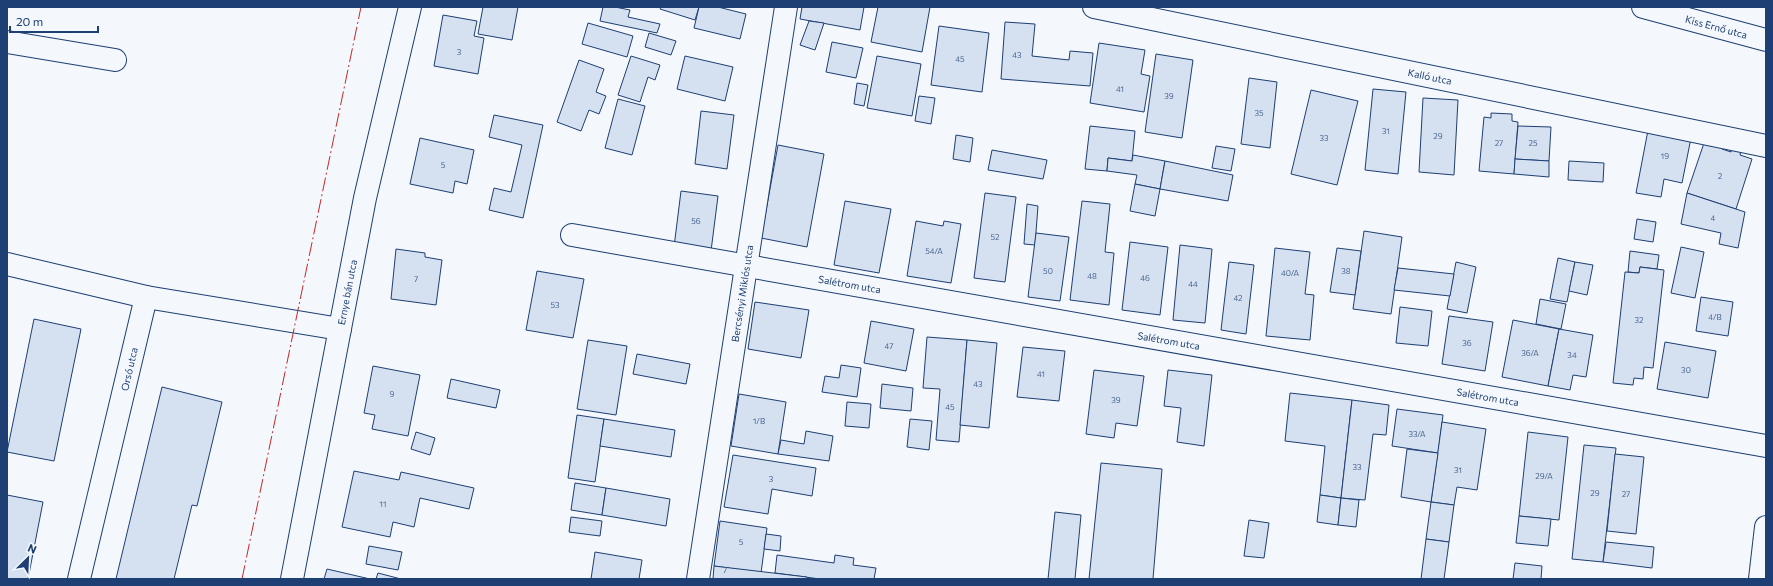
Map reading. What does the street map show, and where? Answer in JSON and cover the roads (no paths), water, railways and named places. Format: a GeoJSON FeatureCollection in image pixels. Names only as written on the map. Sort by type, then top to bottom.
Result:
{"type":"FeatureCollection","features":[{"type":"Feature","properties":{"kind":"street","name":"Ernye bán utca"},"geometry":{"type":"LineString","coordinates":[[292,579],[365,198],[410,7]]}},
{"type":"Feature","properties":{"kind":"street","name":"Bercsényi Miklós utca"},"geometry":{"type":"LineString","coordinates":[[698,579],[786,7]]}},
{"type":"Feature","properties":{"kind":"street","name":"Kalló utca"},"geometry":{"type":"LineString","coordinates":[[1094,7],[1766,146]]}},
{"type":"Feature","properties":{"kind":"street","name":"Kiss Ernő utca"},"geometry":{"type":"LineString","coordinates":[[1643,7],[1766,40]]}},
{"type":"Feature","properties":{"kind":"street"},"geometry":{"type":"LineString","coordinates":[[7,42],[115,60]]}},
{"type":"Feature","properties":{"kind":"street","name":"Salétrom utca"},"geometry":{"type":"LineString","coordinates":[[572,235],[1766,446]]}},
{"type":"Feature","properties":{"kind":"street"},"geometry":{"type":"LineString","coordinates":[[7,264],[146,297],[340,329]]}},
{"type":"Feature","properties":{"kind":"street","name":"Orsó utca"},"geometry":{"type":"LineString","coordinates":[[79,579],[146,297]]}},
{"type":"Feature","properties":{"kind":"street"},"geometry":{"type":"LineString","coordinates":[[1760,579],[1766,527]]}}]}
